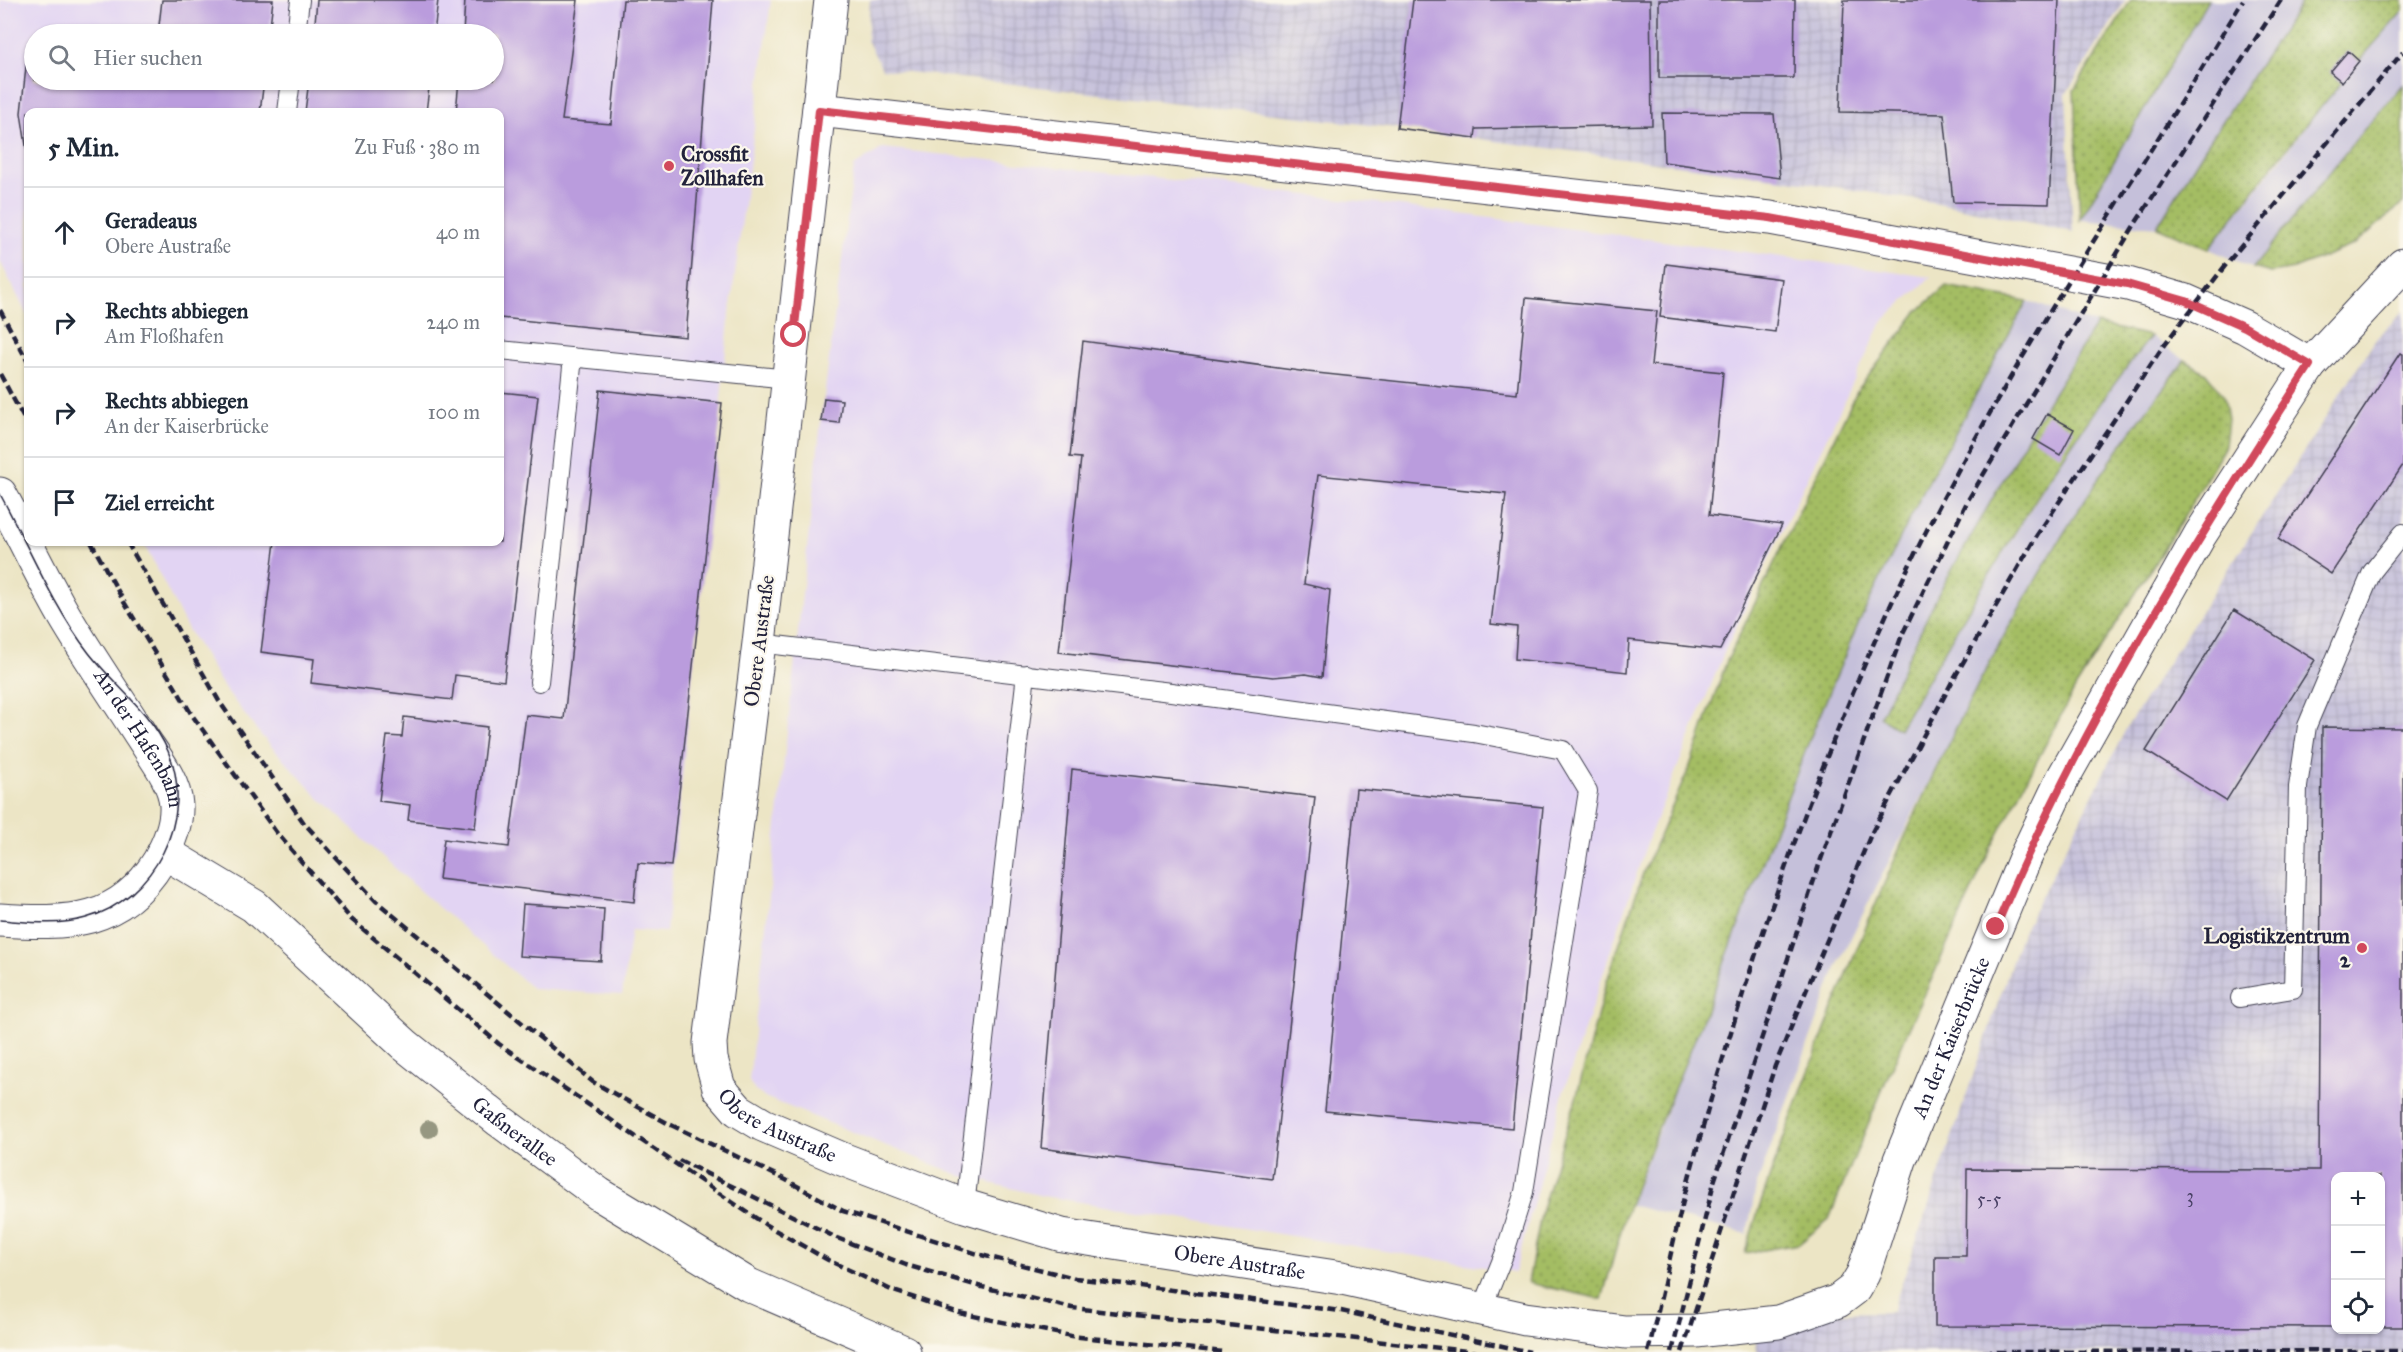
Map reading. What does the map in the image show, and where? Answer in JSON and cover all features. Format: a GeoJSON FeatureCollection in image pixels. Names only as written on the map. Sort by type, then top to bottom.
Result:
{"type":"FeatureCollection","features":[{"type":"Feature","properties":{"kind":"street","name":"Obere Austraße"},"geometry":{"type":"LineString","coordinates":[[831,0],[759,643],[710,1043],[711,1059],[719,1088],[738,1110],[763,1125],[842,1160],[965,1206],[1062,1235],[1342,1278],[1580,1328],[1625,1332],[1696,1331],[1778,1322],[1838,1301]]}},
{"type":"Feature","properties":{"kind":"street"},"geometry":{"type":"LineString","coordinates":[[819,110],[1770,218],[2127,284],[2186,301],[2245,327],[2310,365]]}},
{"type":"Feature","properties":{"kind":"street","name":"An der Kaiserbrücke"},"geometry":{"type":"LineString","coordinates":[[1838,1301],[1854,1289],[1863,1274],[1900,1160],[2025,858],[2063,778],[2200,535],[2310,365],[2403,265]]}},
{"type":"Feature","properties":{"kind":"street","name":"An der Hafenbahn"},"geometry":{"type":"LineString","coordinates":[[0,494],[24,539]]}},
{"type":"Feature","properties":{"kind":"street","name":"An der Hafenbahn"},"geometry":{"type":"LineString","coordinates":[[0,920],[67,922],[107,911],[129,896],[150,875],[164,852],[173,829],[176,804],[164,773],[64,615],[28,546]]}},
{"type":"Feature","properties":{"kind":"street","name":"Gaßnerallee"},"geometry":{"type":"LineString","coordinates":[[164,852],[254,906],[405,1044],[500,1121],[599,1194],[749,1285],[904,1352]]}},
{"type":"Feature","properties":{"kind":"lane"},"geometry":{"type":"LineString","coordinates":[[297,24],[300,0]]}},
{"type":"Feature","properties":{"kind":"lane"},"geometry":{"type":"LineString","coordinates":[[288,108],[290,90]]}},
{"type":"Feature","properties":{"kind":"lane"},"geometry":{"type":"LineString","coordinates":[[504,350],[789,379]]}},
{"type":"Feature","properties":{"kind":"lane"},"geometry":{"type":"LineString","coordinates":[[539,682],[573,357]]}},
{"type":"Feature","properties":{"kind":"lane"},"geometry":{"type":"LineString","coordinates":[[2240,998],[2293,989],[2298,787],[2307,726],[2372,572],[2403,533]]}},
{"type":"Feature","properties":{"kind":"lane"},"geometry":{"type":"LineString","coordinates":[[759,643],[1026,674],[1474,733],[1563,750],[1588,791],[1524,1192],[1505,1252],[1482,1309]]}},
{"type":"Feature","properties":{"kind":"lane"},"geometry":{"type":"LineString","coordinates":[[965,1206],[1026,674]]}},
{"type":"Feature","properties":{"kind":"shaded area"},"geometry":{"type":"Polygon","coordinates":[[[0,0],[771,0],[729,320],[666,932],[631,930],[622,995],[533,989],[421,892],[319,798],[259,733],[223,686],[186,626],[145,546],[504,546],[504,108],[24,108],[24,309],[0,261],[0,0]]]}},
{"type":"Feature","properties":{"kind":"shaded area"},"geometry":{"type":"Polygon","coordinates":[[[870,0],[2126,0],[2066,94],[2073,232],[1938,203],[1796,181],[1397,128],[882,69],[867,40],[870,0]]]}},
{"type":"Feature","properties":{"kind":"shaded area"},"geometry":{"type":"Polygon","coordinates":[[[2208,0],[2303,0],[2205,148],[2157,227],[2080,220],[2208,0]]]}},
{"type":"Feature","properties":{"kind":"shaded area"},"geometry":{"type":"Polygon","coordinates":[[[2403,11],[2403,85],[2362,132],[2253,268],[2209,249],[2342,81],[2330,72],[2348,51],[2359,61],[2403,11]]]}},
{"type":"Feature","properties":{"kind":"shaded area"},"geometry":{"type":"Polygon","coordinates":[[[883,148],[1378,203],[1931,277],[1882,322],[1724,653],[1649,837],[1563,1093],[1515,1272],[1043,1196],[962,1176],[767,1098],[755,1091],[749,1081],[821,421],[854,166],[883,148]]]}},
{"type":"Feature","properties":{"kind":"shaded area"},"geometry":{"type":"Polygon","coordinates":[[[2027,301],[2096,324],[2044,408],[1937,596],[1880,716],[1898,729],[1965,614],[2099,401],[2151,336],[2185,360],[2122,443],[2078,511],[2007,631],[1937,765],[1836,968],[1756,1187],[1747,1234],[1630,1205],[1811,736],[1859,622],[1924,490],[2027,301]]]}},
{"type":"Feature","properties":{"kind":"shaded area"},"geometry":{"type":"Polygon","coordinates":[[[2403,311],[2403,1352],[1756,1352],[1755,1314],[1892,1312],[2020,938],[2128,725],[2376,339],[2403,311]]]}},
{"type":"Feature","properties":{"kind":"green space"},"geometry":{"type":"Polygon","coordinates":[[[2131,0],[2208,0],[2080,220],[2074,90],[2131,0]]]}},
{"type":"Feature","properties":{"kind":"green space"},"geometry":{"type":"Polygon","coordinates":[[[2303,0],[2403,0],[2403,11],[2359,61],[2348,51],[2330,72],[2342,82],[2272,166],[2209,249],[2157,227],[2205,148],[2303,0]]]}},
{"type":"Feature","properties":{"kind":"green space"},"geometry":{"type":"Polygon","coordinates":[[[2403,85],[2403,203],[2355,244],[2294,269],[2271,273],[2253,268],[2362,132],[2403,85]]]}},
{"type":"Feature","properties":{"kind":"green space"},"geometry":{"type":"Polygon","coordinates":[[[1946,286],[2027,301],[1924,490],[1859,622],[1811,736],[1699,1029],[1657,1131],[1625,1216],[1602,1299],[1528,1283],[1542,1209],[1577,1095],[1604,990],[1643,873],[1690,766],[1726,663],[1857,391],[1917,312],[1946,286]]]}},
{"type":"Feature","properties":{"kind":"green space"},"geometry":{"type":"Polygon","coordinates":[[[2096,324],[2151,336],[2049,478],[1987,577],[1899,729],[1880,717],[1937,596],[2044,408],[2096,324]]]}},
{"type":"Feature","properties":{"kind":"green space"},"geometry":{"type":"Polygon","coordinates":[[[2185,360],[2206,373],[2224,396],[2228,419],[2225,446],[2184,517],[2076,687],[1991,848],[1890,1071],[1829,1219],[1799,1244],[1745,1253],[1782,1143],[1853,958],[1954,731],[2033,584],[2076,513],[2129,434],[2185,360]]]}},
{"type":"Feature","properties":{"kind":"building"},"geometry":{"type":"Polygon","coordinates":[[[162,0],[273,0],[270,24],[159,24],[162,0]]]}},
{"type":"Feature","properties":{"kind":"building"},"geometry":{"type":"Polygon","coordinates":[[[317,0],[438,0],[435,24],[315,24],[317,0]]]}},
{"type":"Feature","properties":{"kind":"building"},"geometry":{"type":"Polygon","coordinates":[[[465,0],[578,0],[562,120],[611,124],[623,0],[713,0],[686,337],[504,318],[504,108],[456,108],[458,90],[504,90],[504,24],[464,24],[465,0]]]}},
{"type":"Feature","properties":{"kind":"building"},"geometry":{"type":"Polygon","coordinates":[[[1413,0],[1650,0],[1652,125],[1476,129],[1475,138],[1397,128],[1413,0]]]}},
{"type":"Feature","properties":{"kind":"building"},"geometry":{"type":"Polygon","coordinates":[[[1659,0],[1795,0],[1794,78],[1659,78],[1659,0]]]}},
{"type":"Feature","properties":{"kind":"building"},"geometry":{"type":"Polygon","coordinates":[[[1844,0],[2059,0],[2049,204],[1953,202],[1944,114],[1840,112],[1844,0]]]}},
{"type":"Feature","properties":{"kind":"building"},"geometry":{"type":"Polygon","coordinates":[[[2348,51],[2359,61],[2342,82],[2330,72],[2348,51]]]}},
{"type":"Feature","properties":{"kind":"building"},"geometry":{"type":"Polygon","coordinates":[[[24,86],[24,90],[263,90],[260,108],[24,108],[24,132],[21,113],[24,86]]]}},
{"type":"Feature","properties":{"kind":"building"},"geometry":{"type":"Polygon","coordinates":[[[308,90],[429,90],[426,108],[306,108],[308,90]]]}},
{"type":"Feature","properties":{"kind":"building"},"geometry":{"type":"Polygon","coordinates":[[[1662,113],[1774,114],[1780,178],[1664,162],[1662,113]]]}},
{"type":"Feature","properties":{"kind":"building"},"geometry":{"type":"Polygon","coordinates":[[[1666,264],[1782,279],[1775,332],[1660,317],[1666,264]]]}},
{"type":"Feature","properties":{"kind":"building"},"geometry":{"type":"Polygon","coordinates":[[[1526,298],[1657,311],[1651,365],[1723,372],[1709,515],[1782,525],[1720,650],[1629,640],[1627,672],[1515,659],[1517,627],[1491,624],[1506,494],[1318,475],[1304,584],[1330,590],[1322,677],[1306,674],[1273,677],[1059,652],[1081,458],[1070,457],[1083,341],[1307,372],[1517,394],[1526,298]]]}},
{"type":"Feature","properties":{"kind":"building"},"geometry":{"type":"Polygon","coordinates":[[[2400,353],[2403,354],[2403,465],[2331,574],[2278,539],[2400,353]]]}},
{"type":"Feature","properties":{"kind":"building"},"geometry":{"type":"Polygon","coordinates":[[[600,390],[722,403],[671,866],[638,863],[634,902],[439,879],[444,839],[509,847],[526,715],[564,719],[600,390]]]}},
{"type":"Feature","properties":{"kind":"building"},"geometry":{"type":"Polygon","coordinates":[[[504,392],[538,396],[504,681],[455,675],[452,700],[311,683],[314,659],[261,652],[274,546],[504,546],[504,392]]]}},
{"type":"Feature","properties":{"kind":"building"},"geometry":{"type":"Polygon","coordinates":[[[824,398],[842,400],[839,423],[821,421],[824,398]]]}},
{"type":"Feature","properties":{"kind":"building"},"geometry":{"type":"Polygon","coordinates":[[[2047,414],[2074,429],[2060,455],[2033,439],[2047,414]]]}},
{"type":"Feature","properties":{"kind":"building"},"geometry":{"type":"Polygon","coordinates":[[[2234,610],[2315,660],[2226,801],[2146,751],[2234,610]]]}},
{"type":"Feature","properties":{"kind":"building"},"geometry":{"type":"Polygon","coordinates":[[[404,717],[487,727],[475,828],[408,820],[410,805],[379,801],[387,736],[402,737],[404,717]]]}},
{"type":"Feature","properties":{"kind":"building","name":"Logistikzentrum 2"},"geometry":{"type":"Polygon","coordinates":[[[2322,727],[2403,728],[2403,1327],[2385,1327],[2385,1172],[2331,1172],[2331,1327],[1935,1326],[1935,1256],[1966,1256],[1967,1169],[2319,1170],[2322,727]]]}},
{"type":"Feature","properties":{"kind":"building"},"geometry":{"type":"Polygon","coordinates":[[[1072,769],[1315,797],[1272,1179],[1041,1148],[1072,769]]]}},
{"type":"Feature","properties":{"kind":"building"},"geometry":{"type":"Polygon","coordinates":[[[1356,789],[1543,807],[1512,1128],[1325,1111],[1356,789]]]}},
{"type":"Feature","properties":{"kind":"building"},"geometry":{"type":"Polygon","coordinates":[[[523,904],[604,909],[601,961],[519,956],[523,904]]]}},
{"type":"Feature","properties":{"kind":"tram line"},"geometry":{"type":"LineString","coordinates":[[0,494],[24,541]]}},
{"type":"Feature","properties":{"kind":"tram line"},"geometry":{"type":"LineString","coordinates":[[0,920],[43,923],[86,918],[110,908],[131,894],[149,875],[163,852],[172,828],[177,802],[176,776],[161,737],[76,635],[52,596],[27,546]]}},
{"type":"Feature","properties":{"kind":"railway"},"geometry":{"type":"LineString","coordinates":[[1648,1352],[1691,1170],[1754,961],[1802,823],[1884,620],[1922,539],[2008,382],[2243,0]]}},
{"type":"Feature","properties":{"kind":"railway"},"geometry":{"type":"LineString","coordinates":[[1672,1352],[1714,1182],[1820,862],[1902,635],[1968,500],[2135,224],[2281,0]]}},
{"type":"Feature","properties":{"kind":"railway"},"geometry":{"type":"LineString","coordinates":[[1682,1352],[1775,1066],[1871,834],[1953,680],[2037,535],[2164,345],[2228,262],[2403,52]]}},
{"type":"Feature","properties":{"kind":"railway"},"geometry":{"type":"LineString","coordinates":[[0,310],[24,355]]}},
{"type":"Feature","properties":{"kind":"railway"},"geometry":{"type":"LineString","coordinates":[[0,374],[24,419]]}},
{"type":"Feature","properties":{"kind":"railway"},"geometry":{"type":"LineString","coordinates":[[93,546],[192,715],[276,832],[351,919],[499,1044],[766,1225],[828,1260],[891,1290],[959,1313],[1071,1336],[1224,1352]]}},
{"type":"Feature","properties":{"kind":"railway"},"geometry":{"type":"LineString","coordinates":[[129,546],[219,701],[304,823],[376,901],[593,1082],[669,1124],[786,1180],[843,1211],[981,1255],[1075,1278],[1341,1311],[1530,1352]]}},
{"type":"Feature","properties":{"kind":"railway"},"geometry":{"type":"LineString","coordinates":[[679,1160],[837,1238],[906,1265],[982,1287],[1072,1308],[1476,1352]]}},
{"type":"Feature","properties":{"kind":"railway"},"geometry":{"type":"LineString","coordinates":[[1983,1352],[2403,1351]]}},
{"type":"Feature","properties":{"kind":"place","name":"Crossfit Zollhafen"},"geometry":{"type":"Point","coordinates":[669,166]}},
{"type":"Feature","properties":{"kind":"place","name":"Logistikzentrum 2"},"geometry":{"type":"Point","coordinates":[2362,948]}},
{"type":"Feature","properties":{"kind":"route"},"geometry":{"type":"LineString","coordinates":[[794,335],[819,110],[1770,218],[2127,284],[2186,301],[2245,327],[2278,344],[2310,365],[2200,535],[2117,679],[2063,778],[2025,858],[1996,927]]}}]}
